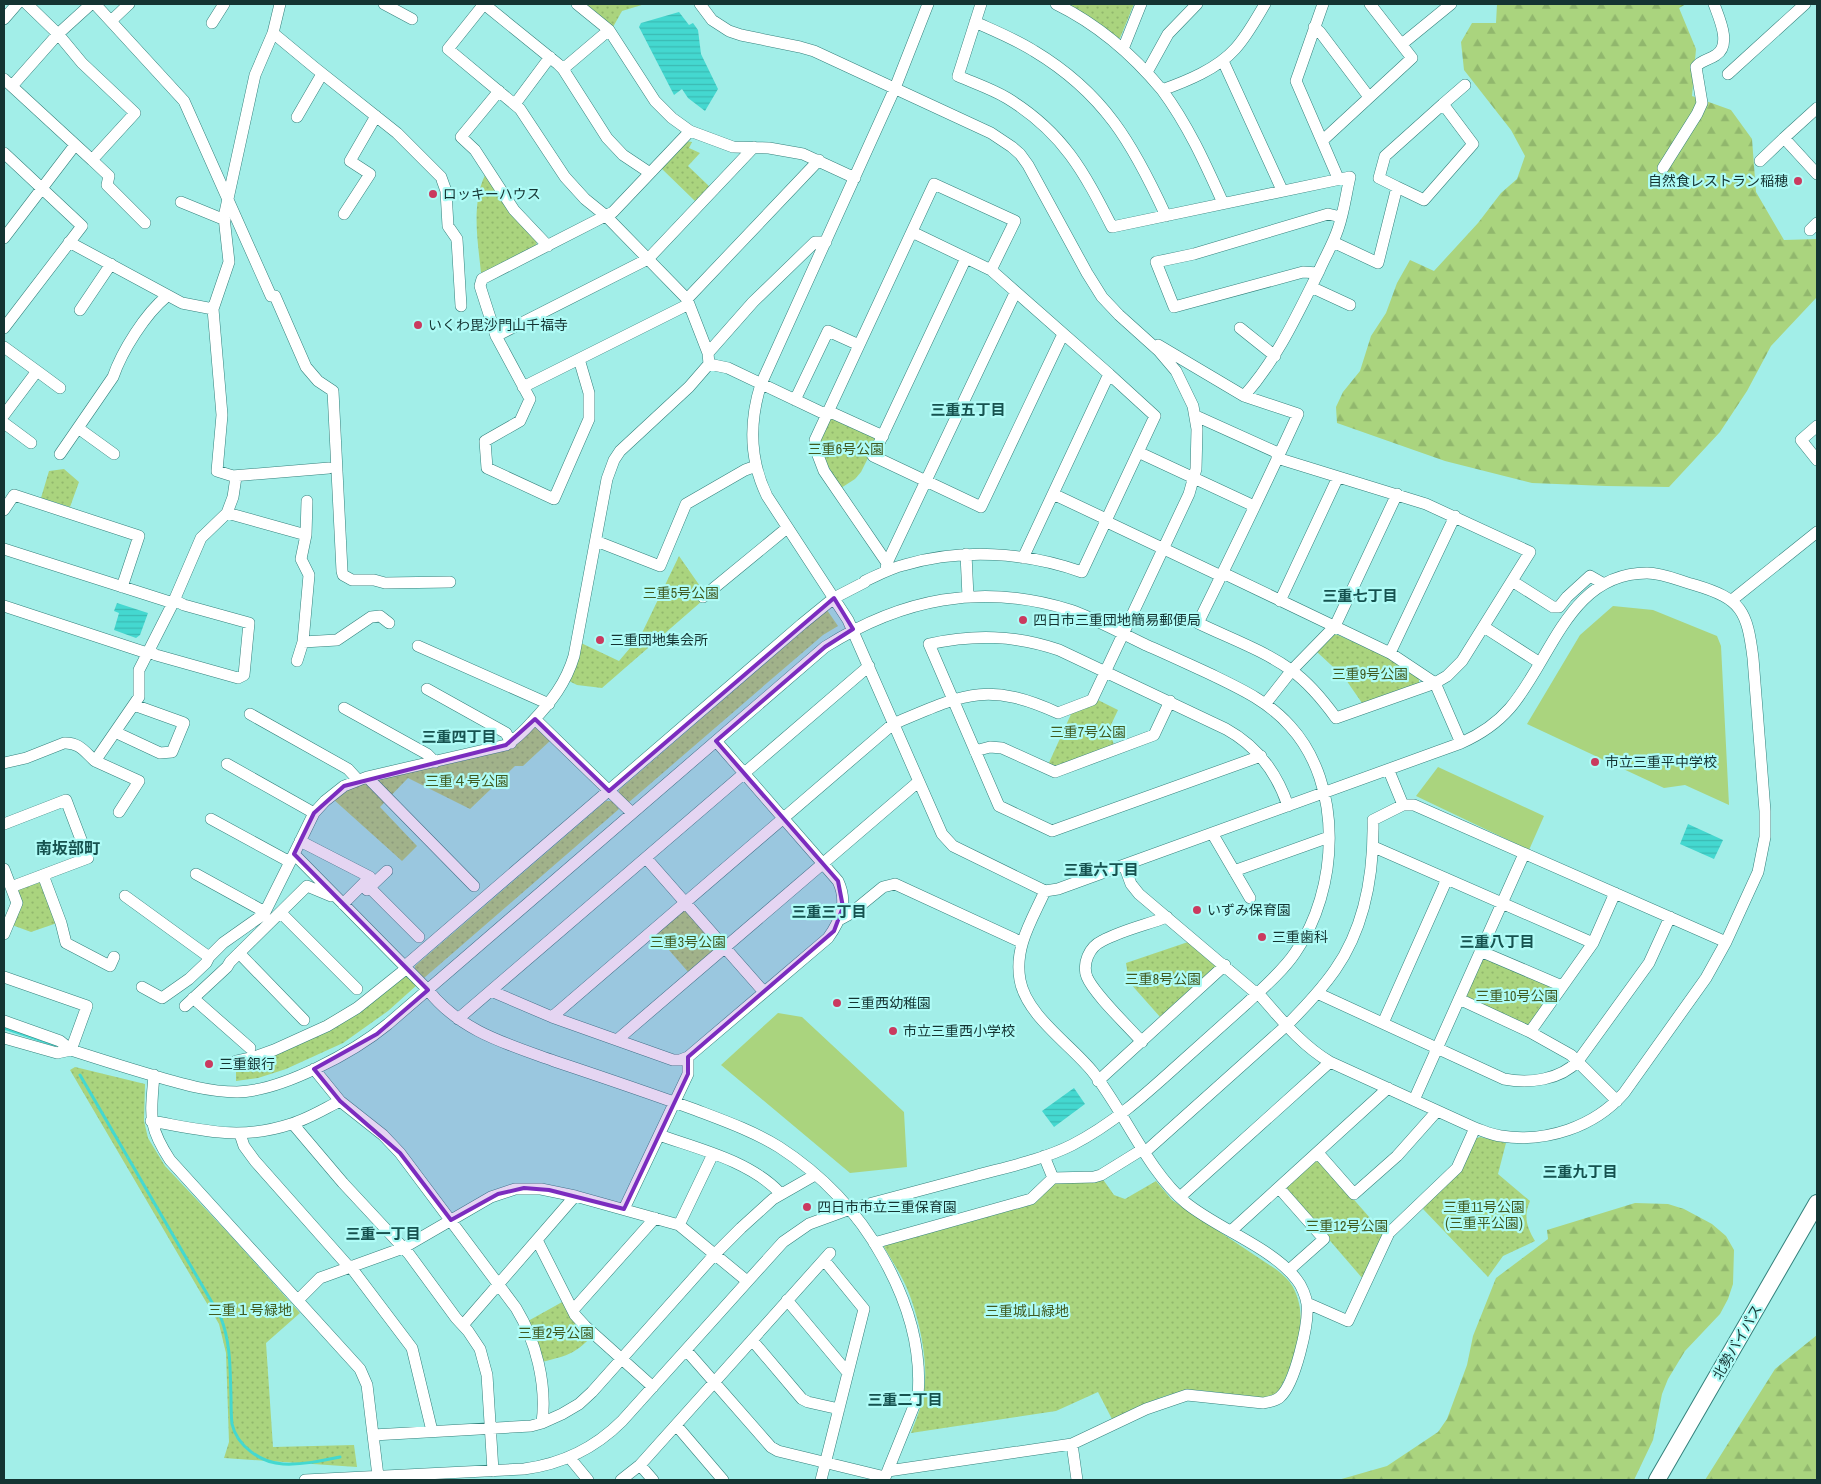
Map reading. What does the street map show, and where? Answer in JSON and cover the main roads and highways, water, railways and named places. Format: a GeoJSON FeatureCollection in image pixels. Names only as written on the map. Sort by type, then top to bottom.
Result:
{"type":"FeatureCollection","features":[{"type":"Feature","properties":{"kind":"highway","name":"北勢バイパス"},"geometry":{"type":"LineString","coordinates":[[1658,1480],[1817,1203]]}},
{"type":"Feature","properties":{"kind":"water"},"geometry":{"type":"Polygon","coordinates":[[[679,12],[689,25],[693,23],[698,30],[701,54],[718,89],[705,111],[688,98],[682,89],[674,95],[639,27],[641,23],[679,12]]]}},
{"type":"Feature","properties":{"kind":"water"},"geometry":{"type":"Polygon","coordinates":[[[117,603],[148,613],[140,635],[136,638],[114,630],[119,613],[114,611],[117,603]]]}},
{"type":"Feature","properties":{"kind":"water"},"geometry":{"type":"Polygon","coordinates":[[[1688,824],[1723,840],[1714,859],[1680,844],[1688,824]]]}},
{"type":"Feature","properties":{"kind":"water"},"geometry":{"type":"Polygon","coordinates":[[[1074,1088],[1085,1104],[1054,1127],[1042,1111],[1074,1088]]]}},
{"type":"Feature","properties":{"kind":"waterway"},"geometry":{"type":"LineString","coordinates":[[4,1028],[55,1045]]}},
{"type":"Feature","properties":{"kind":"waterway"},"geometry":{"type":"LineString","coordinates":[[80,1075],[221,1318],[227,1338],[229,1357],[232,1424],[239,1439],[251,1452],[275,1463],[304,1463],[340,1457]]}},
{"type":"Feature","properties":{"kind":"place","name":"自然食レストラン稲穂"},"geometry":{"type":"Point","coordinates":[1798,181]}},
{"type":"Feature","properties":{"kind":"place","name":"ロッキーハウス"},"geometry":{"type":"Point","coordinates":[433,194]}},
{"type":"Feature","properties":{"kind":"place","name":"いくわ毘沙門山千福寺"},"geometry":{"type":"Point","coordinates":[418,325]}},
{"type":"Feature","properties":{"kind":"place","name":"四日市三重団地簡易郵便局"},"geometry":{"type":"Point","coordinates":[1023,620]}},
{"type":"Feature","properties":{"kind":"place","name":"三重団地集会所"},"geometry":{"type":"Point","coordinates":[600,640]}},
{"type":"Feature","properties":{"kind":"place","name":"市立三重平中学校"},"geometry":{"type":"Point","coordinates":[1595,762]}},
{"type":"Feature","properties":{"kind":"place","name":"いずみ保育園"},"geometry":{"type":"Point","coordinates":[1197,910]}},
{"type":"Feature","properties":{"kind":"place","name":"三重歯科"},"geometry":{"type":"Point","coordinates":[1262,937]}},
{"type":"Feature","properties":{"kind":"place","name":"三重西幼稚園"},"geometry":{"type":"Point","coordinates":[837,1003]}},
{"type":"Feature","properties":{"kind":"place","name":"市立三重西小学校"},"geometry":{"type":"Point","coordinates":[893,1031]}},
{"type":"Feature","properties":{"kind":"place","name":"三重銀行"},"geometry":{"type":"Point","coordinates":[209,1064]}},
{"type":"Feature","properties":{"kind":"place","name":"四日市市立三重保育園"},"geometry":{"type":"Point","coordinates":[807,1207]}},
{"type":"Feature","properties":{"kind":"district","name":"三重五丁目"},"geometry":{"type":"Point","coordinates":[968,410]}},
{"type":"Feature","properties":{"kind":"district","name":"三重七丁目"},"geometry":{"type":"Point","coordinates":[1360,596]}},
{"type":"Feature","properties":{"kind":"district","name":"三重四丁目"},"geometry":{"type":"Point","coordinates":[459,737]}},
{"type":"Feature","properties":{"kind":"district","name":"南坂部町"},"geometry":{"type":"Point","coordinates":[68,848]}},
{"type":"Feature","properties":{"kind":"district","name":"三重六丁目"},"geometry":{"type":"Point","coordinates":[1101,870]}},
{"type":"Feature","properties":{"kind":"district","name":"三重三丁目"},"geometry":{"type":"Point","coordinates":[829,912]}},
{"type":"Feature","properties":{"kind":"district","name":"三重八丁目"},"geometry":{"type":"Point","coordinates":[1497,942]}},
{"type":"Feature","properties":{"kind":"district","name":"三重九丁目"},"geometry":{"type":"Point","coordinates":[1580,1172]}},
{"type":"Feature","properties":{"kind":"district","name":"三重一丁目"},"geometry":{"type":"Point","coordinates":[383,1234]}},
{"type":"Feature","properties":{"kind":"district","name":"三重二丁目"},"geometry":{"type":"Point","coordinates":[905,1400]}},
{"type":"Feature","properties":{"kind":"park label","name":"三重6号公園"},"geometry":{"type":"Point","coordinates":[846,449]}},
{"type":"Feature","properties":{"kind":"park label","name":"三重5号公園"},"geometry":{"type":"Point","coordinates":[681,593]}},
{"type":"Feature","properties":{"kind":"park label","name":"三重9号公園"},"geometry":{"type":"Point","coordinates":[1370,674]}},
{"type":"Feature","properties":{"kind":"park label","name":"三重7号公園"},"geometry":{"type":"Point","coordinates":[1088,732]}},
{"type":"Feature","properties":{"kind":"park label","name":"三重４号公園"},"geometry":{"type":"Point","coordinates":[467,781]}},
{"type":"Feature","properties":{"kind":"park label","name":"三重3号公園"},"geometry":{"type":"Point","coordinates":[688,942]}},
{"type":"Feature","properties":{"kind":"park label","name":"三重8号公園"},"geometry":{"type":"Point","coordinates":[1163,979]}},
{"type":"Feature","properties":{"kind":"park label","name":"三重10号公園"},"geometry":{"type":"Point","coordinates":[1517,996]}},
{"type":"Feature","properties":{"kind":"park label","name":"三重11号公園 (三重平公園)"},"geometry":{"type":"Point","coordinates":[1484,1216]}},
{"type":"Feature","properties":{"kind":"park label","name":"三重12号公園"},"geometry":{"type":"Point","coordinates":[1347,1226]}},
{"type":"Feature","properties":{"kind":"park label","name":"三重１号緑地"},"geometry":{"type":"Point","coordinates":[250,1310]}},
{"type":"Feature","properties":{"kind":"park label","name":"三重城山緑地"},"geometry":{"type":"Point","coordinates":[1027,1311]}},
{"type":"Feature","properties":{"kind":"park label","name":"三重2号公園"},"geometry":{"type":"Point","coordinates":[556,1333]}}]}
